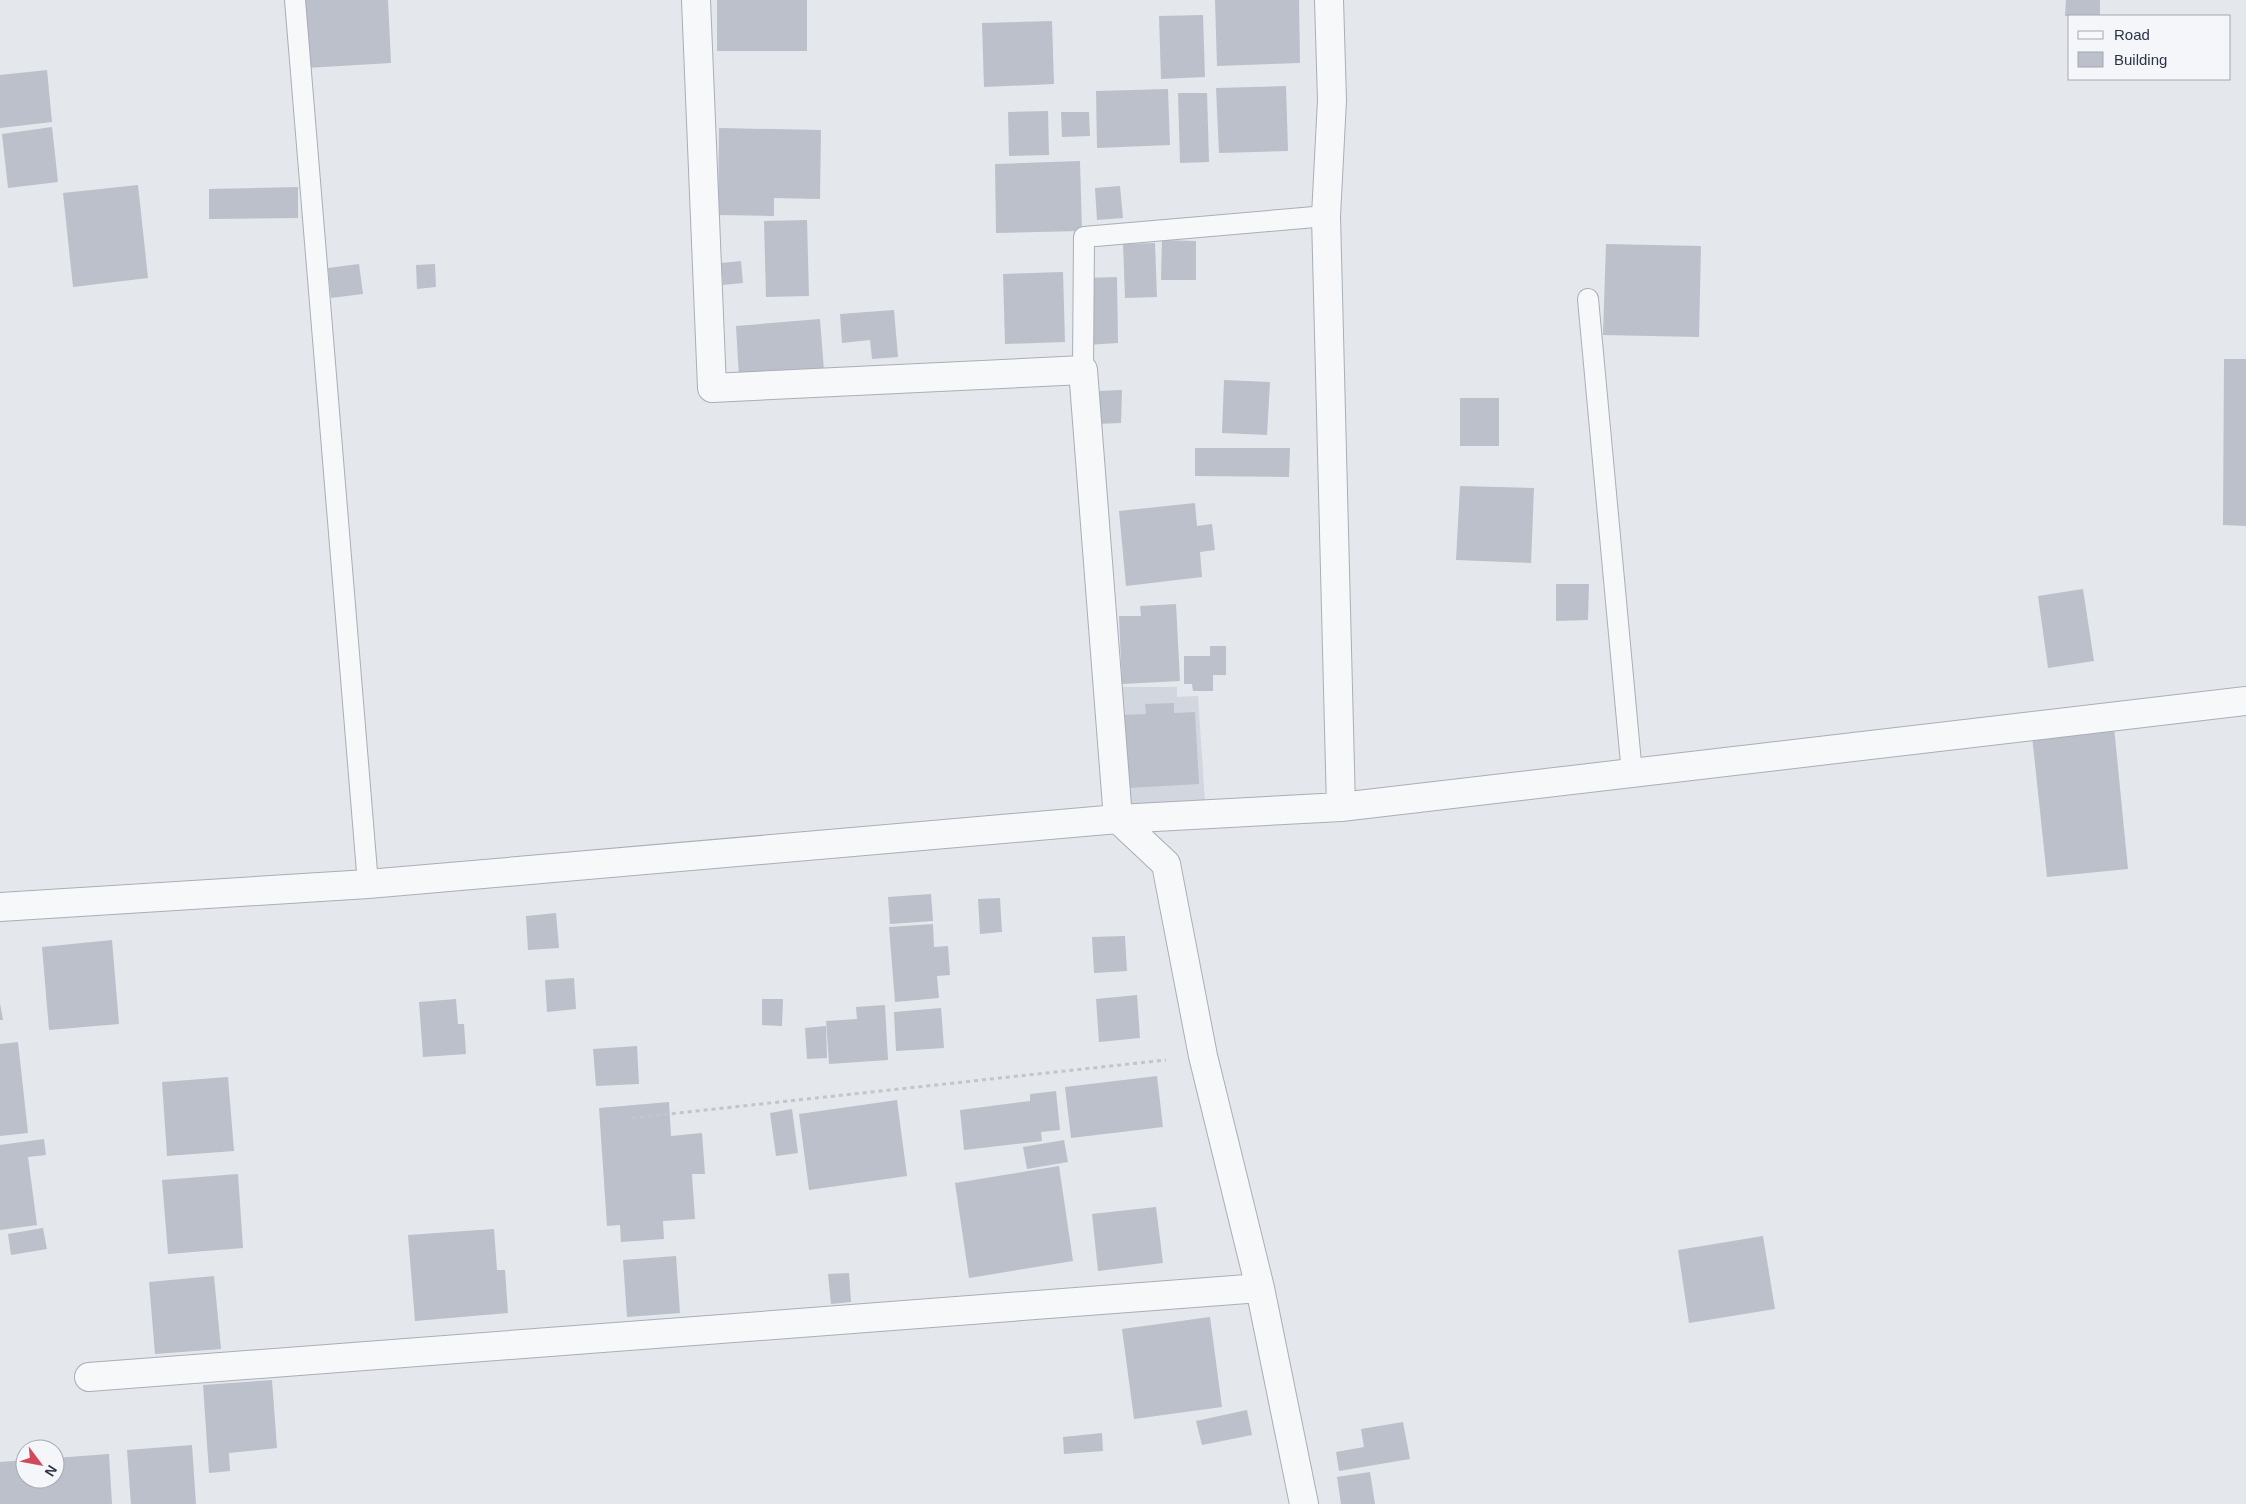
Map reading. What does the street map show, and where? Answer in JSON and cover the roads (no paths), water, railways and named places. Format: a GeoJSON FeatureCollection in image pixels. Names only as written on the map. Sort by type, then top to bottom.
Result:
{"type":"FeatureCollection","features":[{"type":"Feature","properties":{"kind":"street"},"geometry":{"type":"LineString","coordinates":[[696,0],[712,388],[1083,370],[1118,819],[1166,864],[1204,1056],[1260,1288],[1304,1504]]}},
{"type":"Feature","properties":{"kind":"street"},"geometry":{"type":"LineString","coordinates":[[1330,0],[1332,100],[1326,216],[1341,807]]}},
{"type":"Feature","properties":{"kind":"street"},"geometry":{"type":"LineString","coordinates":[[0,906],[368,884],[1118,819],[1341,807],[2246,701]]}},
{"type":"Feature","properties":{"kind":"street"},"geometry":{"type":"LineString","coordinates":[[89,1377],[1260,1288]]}},
{"type":"Feature","properties":{"kind":"lane"},"geometry":{"type":"LineString","coordinates":[[295,0],[368,884]]}},
{"type":"Feature","properties":{"kind":"lane"},"geometry":{"type":"LineString","coordinates":[[1083,370],[1084,237],[1326,216]]}},
{"type":"Feature","properties":{"kind":"lane"},"geometry":{"type":"LineString","coordinates":[[1588,299],[1632,774]]}}]}
